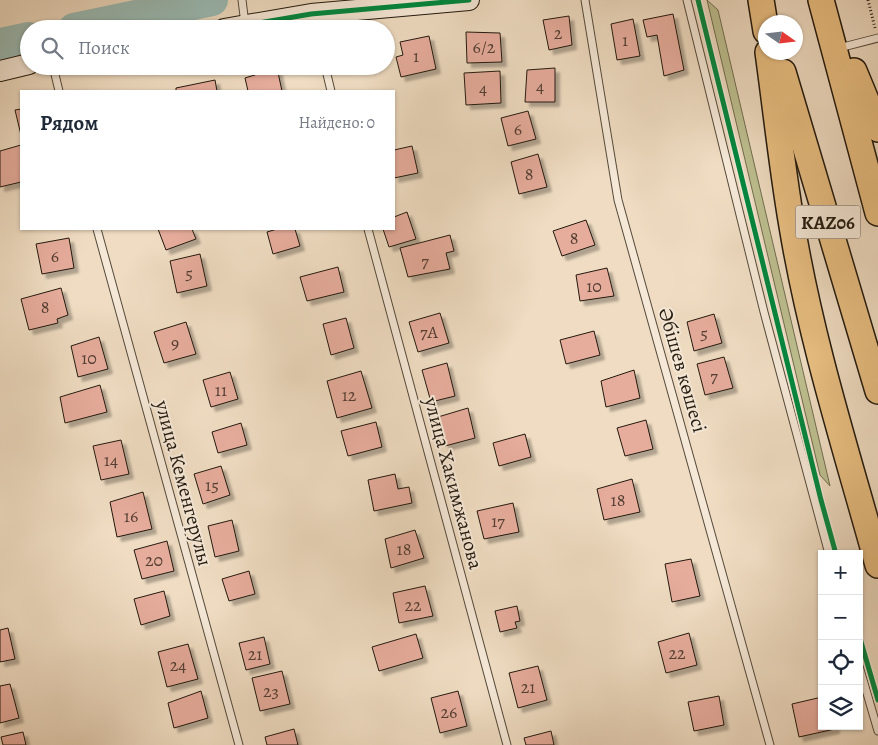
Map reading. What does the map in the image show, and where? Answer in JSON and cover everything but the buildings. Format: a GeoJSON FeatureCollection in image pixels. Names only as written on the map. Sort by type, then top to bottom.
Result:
{"type":"FeatureCollection","features":[{"type":"Feature","properties":{"kind":"highway"},"geometry":{"type":"LineString","coordinates":[[762,0],[767,15]]}},
{"type":"Feature","properties":{"kind":"highway"},"geometry":{"type":"LineString","coordinates":[[762,0],[764,15]]}},
{"type":"Feature","properties":{"kind":"highway"},"geometry":{"type":"LineString","coordinates":[[822,0],[878,129]]}},
{"type":"Feature","properties":{"kind":"highway","name":"KАZ06"},"geometry":{"type":"LineString","coordinates":[[822,0],[878,213]]}},
{"type":"Feature","properties":{"kind":"highway"},"geometry":{"type":"LineString","coordinates":[[769,60],[792,226],[802,274],[826,379],[878,565]]}},
{"type":"Feature","properties":{"kind":"highway","name":"KАZ06"},"geometry":{"type":"LineString","coordinates":[[780,60],[878,392]]}},
{"type":"Feature","properties":{"kind":"street"},"geometry":{"type":"LineString","coordinates":[[320,20],[469,0]]}},
{"type":"Feature","properties":{"kind":"street"},"geometry":{"type":"LineString","coordinates":[[0,70],[20,66]]}},
{"type":"Feature","properties":{"kind":"lane","name":"Әбішев көшесі"},"geometry":{"type":"LineString","coordinates":[[585,0],[618,200],[770,745]]}},
{"type":"Feature","properties":{"kind":"lane"},"geometry":{"type":"LineString","coordinates":[[687,0],[764,312],[828,550]]}},
{"type":"Feature","properties":{"kind":"lane"},"geometry":{"type":"LineString","coordinates":[[243,2],[245,20]]}},
{"type":"Feature","properties":{"kind":"lane"},"geometry":{"type":"LineString","coordinates":[[844,47],[878,38]]}},
{"type":"Feature","properties":{"kind":"lane"},"geometry":{"type":"LineString","coordinates":[[55,75],[59,90]]}},
{"type":"Feature","properties":{"kind":"lane"},"geometry":{"type":"LineString","coordinates":[[328,75],[332,90]]}},
{"type":"Feature","properties":{"kind":"lane","name":"улица Кеменгерулы"},"geometry":{"type":"LineString","coordinates":[[97,230],[239,745]]}},
{"type":"Feature","properties":{"kind":"lane","name":"улица Хакимжанова"},"geometry":{"type":"LineString","coordinates":[[368,230],[507,745]]}},
{"type":"Feature","properties":{"kind":"lane"},"geometry":{"type":"LineString","coordinates":[[863,680],[878,731]]}},
{"type":"Feature","properties":{"kind":"path"},"geometry":{"type":"LineString","coordinates":[[868,0],[878,38]]}},
{"type":"Feature","properties":{"kind":"green space"},"geometry":{"type":"Polygon","coordinates":[[[707,0],[718,10],[830,486],[820,475],[707,0]]]}},
{"type":"Feature","properties":{"kind":"waterway"},"geometry":{"type":"LineString","coordinates":[[117,20],[212,0]]}},
{"type":"Feature","properties":{"kind":"waterway"},"geometry":{"type":"LineString","coordinates":[[0,44],[20,40]]}},
{"type":"Feature","properties":{"kind":"cycle path"},"geometry":{"type":"LineString","coordinates":[[276,20],[311,14],[469,0]]}},
{"type":"Feature","properties":{"kind":"cycle path"},"geometry":{"type":"LineString","coordinates":[[698,0],[835,550]]}},
{"type":"Feature","properties":{"kind":"cycle path"},"geometry":{"type":"LineString","coordinates":[[860,640],[878,700]]}}]}
